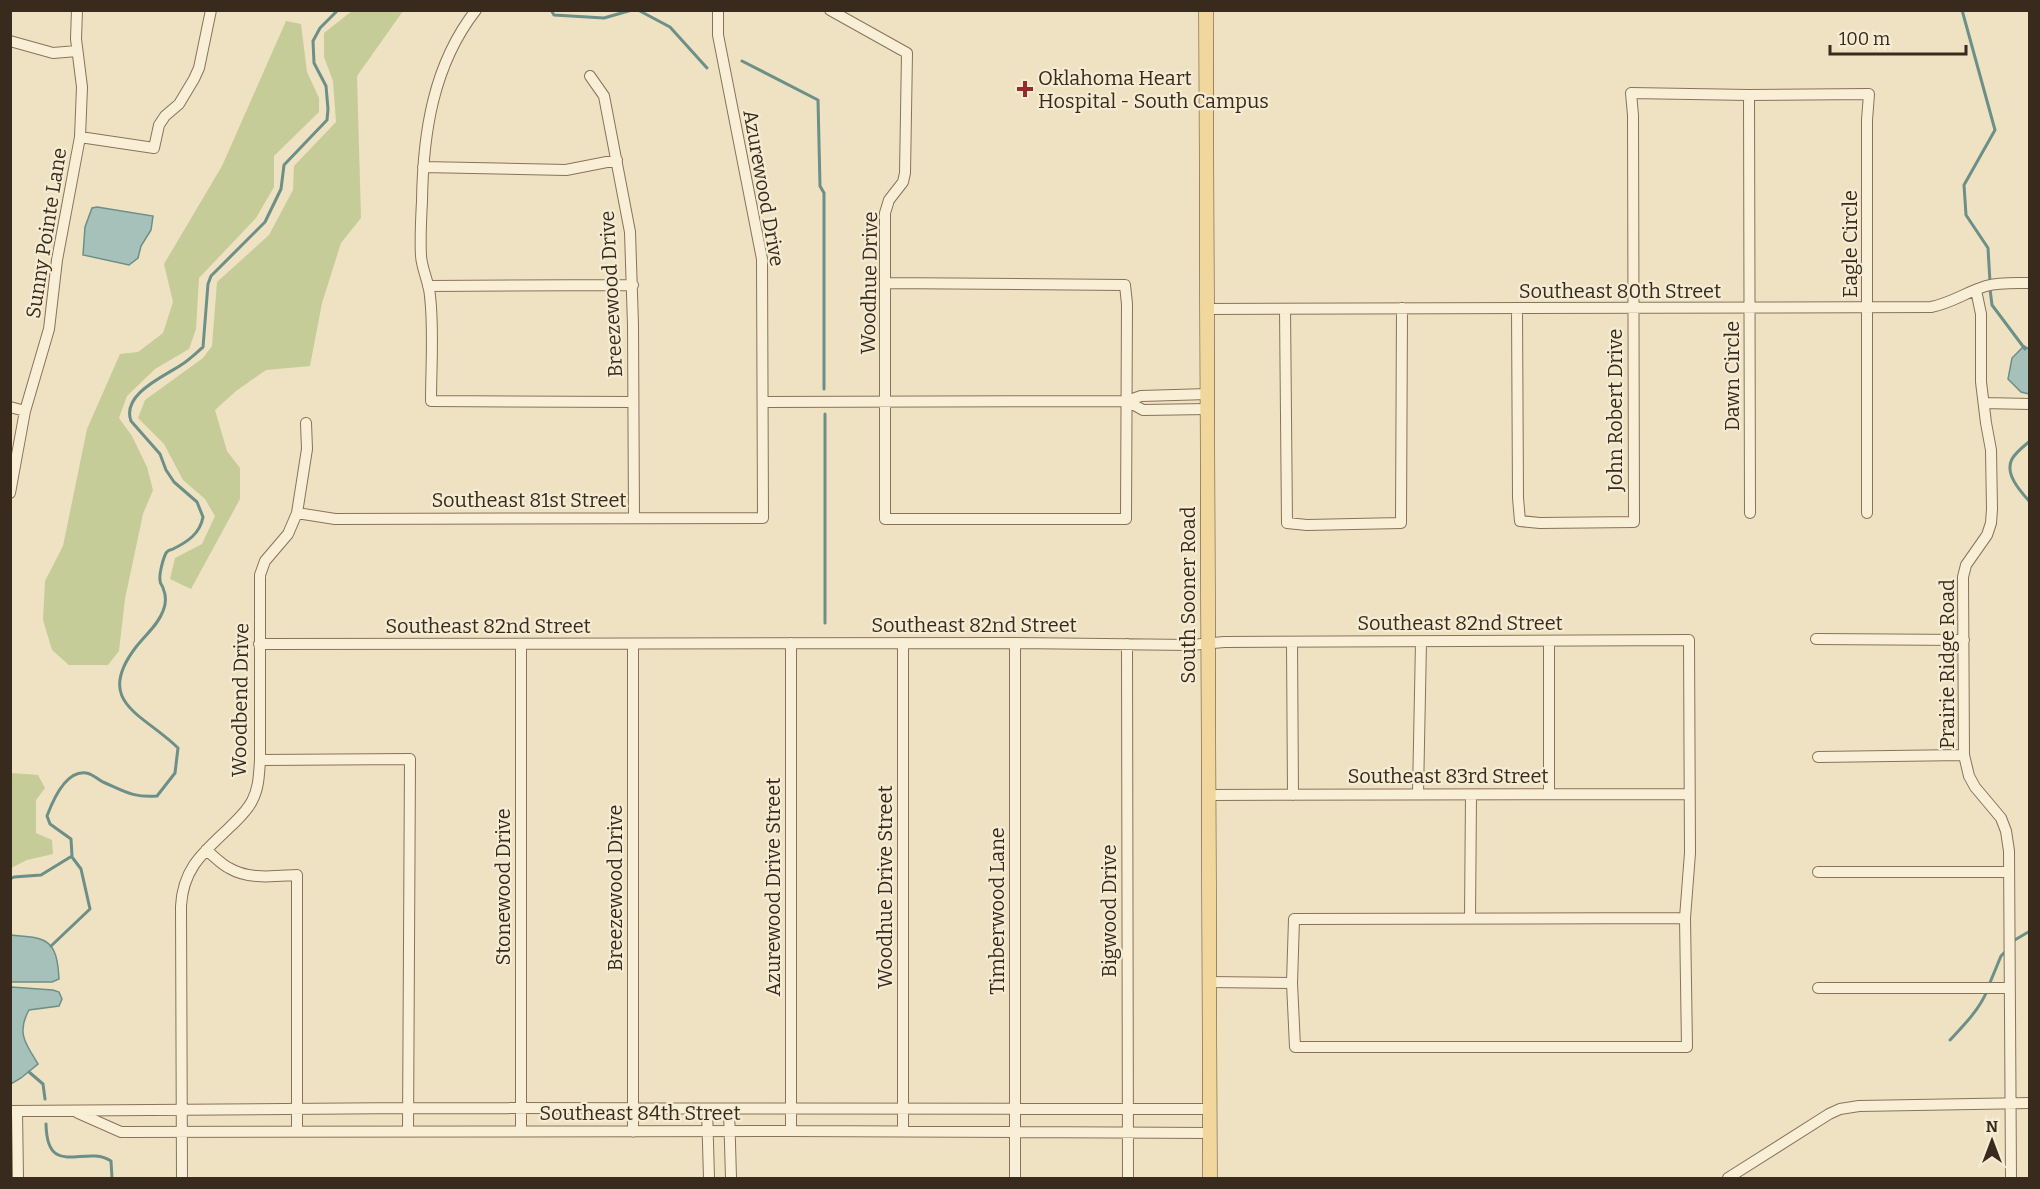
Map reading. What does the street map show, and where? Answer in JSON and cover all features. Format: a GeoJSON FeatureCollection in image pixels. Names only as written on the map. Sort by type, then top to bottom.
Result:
{"type":"FeatureCollection","features":[{"type":"Feature","properties":{"kind":"main road","name":"South Sooner Road"},"geometry":{"type":"LineString","coordinates":[[1206,10],[1210,1179]]}},
{"type":"Feature","properties":{"kind":"street","name":"Sunny Pointe Lane"},"geometry":{"type":"LineString","coordinates":[[10,493],[26,411],[49,329],[57,260],[80,137],[82,87],[76,51],[77,10]]}},
{"type":"Feature","properties":{"kind":"street"},"geometry":{"type":"LineString","coordinates":[[80,137],[154,148],[159,125],[165,116],[179,104],[199,68],[211,10]]}},
{"type":"Feature","properties":{"kind":"street"},"geometry":{"type":"LineString","coordinates":[[476,10],[461,32],[440,77],[429,118],[423,167],[421,255],[431,305],[431,401],[633,402]]}},
{"type":"Feature","properties":{"kind":"street","name":"Azurewood Drive"},"geometry":{"type":"LineString","coordinates":[[718,10],[718,35],[762,259],[763,518]]}},
{"type":"Feature","properties":{"kind":"street","name":"Woodhue Drive"},"geometry":{"type":"LineString","coordinates":[[830,10],[907,53],[905,173],[903,182],[889,201],[885,213],[885,519],[1126,519],[1127,401]]}},
{"type":"Feature","properties":{"kind":"street"},"geometry":{"type":"LineString","coordinates":[[10,41],[53,53],[76,51]]}},
{"type":"Feature","properties":{"kind":"street","name":"Breezewood Drive"},"geometry":{"type":"LineString","coordinates":[[590,76],[604,96],[629,224],[633,285],[634,518]]}},
{"type":"Feature","properties":{"kind":"street","name":"John Robert Drive"},"geometry":{"type":"LineString","coordinates":[[1517,309],[1520,521],[1540,523],[1634,522],[1633,126],[1630,93],[1749,95]]}},
{"type":"Feature","properties":{"kind":"street","name":"Eagle Circle"},"geometry":{"type":"LineString","coordinates":[[1749,95],[1869,94],[1867,120],[1867,513]]}},
{"type":"Feature","properties":{"kind":"street","name":"Dawn Circle"},"geometry":{"type":"LineString","coordinates":[[1749,95],[1750,513]]}},
{"type":"Feature","properties":{"kind":"street"},"geometry":{"type":"LineString","coordinates":[[423,167],[567,170],[617,160]]}},
{"type":"Feature","properties":{"kind":"street"},"geometry":{"type":"LineString","coordinates":[[885,283],[1125,285],[1127,401]]}},
{"type":"Feature","properties":{"kind":"street","name":"Southeast 80th Street"},"geometry":{"type":"LineString","coordinates":[[1207,309],[1931,307],[1954,301],[1980,288],[2000,283],[2028,283]]}},
{"type":"Feature","properties":{"kind":"street"},"geometry":{"type":"LineString","coordinates":[[428,286],[633,285]]}},
{"type":"Feature","properties":{"kind":"street","name":"Prairie Ridge Road"},"geometry":{"type":"LineString","coordinates":[[1980,288],[1982,382],[1991,450],[1992,509],[1987,535],[1966,565],[1964,576],[1964,755],[1972,781],[2001,818],[2009,851],[2012,1179]]}},
{"type":"Feature","properties":{"kind":"street"},"geometry":{"type":"LineString","coordinates":[[1285,309],[1287,523],[1307,525],[1401,524],[1402,308]]}},
{"type":"Feature","properties":{"kind":"street"},"geometry":{"type":"LineString","coordinates":[[763,402],[1127,401],[1141,396],[1208,394]]}},
{"type":"Feature","properties":{"kind":"street"},"geometry":{"type":"LineString","coordinates":[[1127,401],[1143,410],[1208,409]]}},
{"type":"Feature","properties":{"kind":"street"},"geometry":{"type":"LineString","coordinates":[[1984,404],[2030,404]]}},
{"type":"Feature","properties":{"kind":"street"},"geometry":{"type":"LineString","coordinates":[[10,407],[26,411]]}},
{"type":"Feature","properties":{"kind":"street","name":"Woodbend Drive"},"geometry":{"type":"LineString","coordinates":[[182,1179],[181,897],[185,880],[192,866],[239,818],[251,802],[258,786],[260,760],[259,583],[261,568],[285,540],[297,513],[307,449],[306,423]]}},
{"type":"Feature","properties":{"kind":"street","name":"Southeast 81st Street"},"geometry":{"type":"LineString","coordinates":[[297,513],[335,519],[763,518]]}},
{"type":"Feature","properties":{"kind":"street"},"geometry":{"type":"LineString","coordinates":[[1816,639],[1964,640]]}},
{"type":"Feature","properties":{"kind":"street","name":"Southeast 82nd Street"},"geometry":{"type":"LineString","coordinates":[[259,644],[1015,643],[1191,645],[1292,642],[1689,640],[1688,794]]}},
{"type":"Feature","properties":{"kind":"street"},"geometry":{"type":"LineString","coordinates":[[1549,641],[1549,794]]}},
{"type":"Feature","properties":{"kind":"street"},"geometry":{"type":"LineString","coordinates":[[1292,642],[1293,795]]}},
{"type":"Feature","properties":{"kind":"street"},"geometry":{"type":"LineString","coordinates":[[1418,794],[1420,642]]}},
{"type":"Feature","properties":{"kind":"street","name":"Timberwood Lane"},"geometry":{"type":"LineString","coordinates":[[1015,643],[1015,1179]]}},
{"type":"Feature","properties":{"kind":"street","name":"Stonewood Drive"},"geometry":{"type":"LineString","coordinates":[[520,644],[521,1131]]}},
{"type":"Feature","properties":{"kind":"street","name":"Breezewood Drive"},"geometry":{"type":"LineString","coordinates":[[633,644],[633,1131]]}},
{"type":"Feature","properties":{"kind":"street","name":"Azurewood Drive Street"},"geometry":{"type":"LineString","coordinates":[[791,644],[791,1131]]}},
{"type":"Feature","properties":{"kind":"street","name":"Woodhue Drive Street"},"geometry":{"type":"LineString","coordinates":[[903,644],[903,1131]]}},
{"type":"Feature","properties":{"kind":"street","name":"Bigwood Drive"},"geometry":{"type":"LineString","coordinates":[[1127,644],[1128,1179]]}},
{"type":"Feature","properties":{"kind":"street"},"geometry":{"type":"LineString","coordinates":[[1818,757],[1964,755]]}},
{"type":"Feature","properties":{"kind":"street"},"geometry":{"type":"LineString","coordinates":[[260,760],[410,759],[408,1131]]}},
{"type":"Feature","properties":{"kind":"street"},"geometry":{"type":"LineString","coordinates":[[1685,918],[1294,919],[1292,983],[1295,1047],[1687,1047],[1685,918],[1690,854],[1688,794]]}},
{"type":"Feature","properties":{"kind":"street","name":"Southeast 83rd Street"},"geometry":{"type":"LineString","coordinates":[[1208,795],[1688,794]]}},
{"type":"Feature","properties":{"kind":"street"},"geometry":{"type":"LineString","coordinates":[[1470,918],[1471,795]]}},
{"type":"Feature","properties":{"kind":"street"},"geometry":{"type":"LineString","coordinates":[[206,850],[237,872],[258,876],[297,876],[297,1131]]}},
{"type":"Feature","properties":{"kind":"street"},"geometry":{"type":"LineString","coordinates":[[1818,873],[2009,872]]}},
{"type":"Feature","properties":{"kind":"street"},"geometry":{"type":"LineString","coordinates":[[1209,982],[1292,983]]}},
{"type":"Feature","properties":{"kind":"street"},"geometry":{"type":"LineString","coordinates":[[1818,988],[2009,988]]}},
{"type":"Feature","properties":{"kind":"street"},"geometry":{"type":"LineString","coordinates":[[1728,1179],[1816,1121],[1840,1109],[1860,1106],[2030,1103]]}},
{"type":"Feature","properties":{"kind":"street","name":"Southeast 84th Street"},"geometry":{"type":"LineString","coordinates":[[14,1111],[408,1108],[1210,1109]]}},
{"type":"Feature","properties":{"kind":"street"},"geometry":{"type":"LineString","coordinates":[[707,1109],[709,1179]]}},
{"type":"Feature","properties":{"kind":"street"},"geometry":{"type":"LineString","coordinates":[[729,1109],[731,1179]]}},
{"type":"Feature","properties":{"kind":"street"},"geometry":{"type":"LineString","coordinates":[[14,1111],[18,1179]]}},
{"type":"Feature","properties":{"kind":"street","name":"Southeast 84th Street"},"geometry":{"type":"LineString","coordinates":[[75,1112],[121,1132],[1210,1133]]}},
{"type":"Feature","properties":{"kind":"green space"},"geometry":{"type":"Polygon","coordinates":[[[352,11],[403,11],[357,76],[361,218],[341,243],[322,303],[310,366],[266,370],[236,391],[215,410],[227,451],[240,468],[240,499],[191,589],[170,579],[175,558],[202,544],[215,516],[205,499],[183,480],[164,444],[138,418],[145,400],[203,358],[212,346],[217,282],[269,235],[293,190],[294,166],[336,122],[333,81],[324,57],[324,33],[352,11]]]}},
{"type":"Feature","properties":{"kind":"green space"},"geometry":{"type":"Polygon","coordinates":[[[286,21],[301,24],[307,72],[319,98],[319,112],[274,156],[274,187],[256,218],[199,278],[196,329],[189,349],[155,369],[127,396],[119,418],[132,436],[147,467],[153,490],[143,514],[125,599],[119,651],[108,665],[69,665],[52,650],[43,620],[45,581],[63,546],[87,429],[120,354],[138,352],[163,333],[173,302],[164,264],[222,166],[286,21]]]}},
{"type":"Feature","properties":{"kind":"green space"},"geometry":{"type":"Polygon","coordinates":[[[11,773],[38,775],[45,788],[36,800],[36,833],[52,840],[53,854],[27,860],[11,868],[11,773]]]}},
{"type":"Feature","properties":{"kind":"water"},"geometry":{"type":"Polygon","coordinates":[[[92,208],[153,216],[151,230],[141,246],[138,258],[129,265],[83,255],[85,227],[92,208]]]}},
{"type":"Feature","properties":{"kind":"water"},"geometry":{"type":"Polygon","coordinates":[[[2024,346],[2029,349],[2029,394],[2021,392],[2008,379],[2012,358],[2024,346]]]}},
{"type":"Feature","properties":{"kind":"water"},"geometry":{"type":"Polygon","coordinates":[[[11,935],[33,937],[47,943],[56,955],[59,979],[52,982],[11,982],[11,935]]]}},
{"type":"Feature","properties":{"kind":"water"},"geometry":{"type":"Polygon","coordinates":[[[11,987],[53,990],[59,992],[62,999],[59,1006],[29,1010],[23,1025],[24,1038],[38,1064],[11,1084],[11,987]]]}},
{"type":"Feature","properties":{"kind":"waterway"},"geometry":{"type":"LineString","coordinates":[[10,879],[41,875],[72,856],[71,839],[50,824],[47,816],[61,787],[72,776],[86,773],[135,795],[157,796],[175,773],[178,748],[128,706],[121,695],[120,682],[124,666],[136,647],[158,621],[164,608],[165,597],[160,577],[166,553],[192,537],[203,517],[197,502],[174,482],[160,454],[131,421],[130,411],[132,402],[138,394],[184,363],[203,347],[208,284],[211,276],[265,222],[281,189],[284,165],[327,120],[326,86],[314,63],[313,41],[320,28],[338,10]]}},
{"type":"Feature","properties":{"kind":"waterway"},"geometry":{"type":"LineString","coordinates":[[551,10],[554,15],[604,18],[632,10]]}},
{"type":"Feature","properties":{"kind":"waterway"},"geometry":{"type":"LineString","coordinates":[[638,10],[670,27],[707,68]]}},
{"type":"Feature","properties":{"kind":"waterway"},"geometry":{"type":"LineString","coordinates":[[1962,10],[1995,130],[1964,185],[1966,215],[1988,248],[1990,282]]}},
{"type":"Feature","properties":{"kind":"waterway"},"geometry":{"type":"LineString","coordinates":[[742,61],[818,100],[820,186],[824,193],[824,389]]}},
{"type":"Feature","properties":{"kind":"waterway"},"geometry":{"type":"LineString","coordinates":[[1990,289],[1992,305],[2025,349]]}},
{"type":"Feature","properties":{"kind":"waterway"},"geometry":{"type":"LineString","coordinates":[[825,414],[825,623]]}},
{"type":"Feature","properties":{"kind":"waterway"},"geometry":{"type":"LineString","coordinates":[[2030,441],[2016,454],[2010,465],[2012,477],[2030,502]]}},
{"type":"Feature","properties":{"kind":"waterway"},"geometry":{"type":"LineString","coordinates":[[51,946],[90,909],[81,869],[72,857]]}},
{"type":"Feature","properties":{"kind":"waterway"},"geometry":{"type":"LineString","coordinates":[[2013,941],[2030,931]]}},
{"type":"Feature","properties":{"kind":"waterway"},"geometry":{"type":"LineString","coordinates":[[1989,985],[2001,956],[2006,951]]}},
{"type":"Feature","properties":{"kind":"waterway"},"geometry":{"type":"LineString","coordinates":[[1950,1040],[1966,1023],[1987,991]]}},
{"type":"Feature","properties":{"kind":"waterway"},"geometry":{"type":"LineString","coordinates":[[29,1072],[43,1084],[45,1099]]}},
{"type":"Feature","properties":{"kind":"waterway"},"geometry":{"type":"LineString","coordinates":[[46,1124],[48,1141],[53,1151],[60,1156],[101,1157],[111,1161],[112,1178]]}},
{"type":"Feature","properties":{"kind":"place","name":"Oklahoma Heart Hospital - South Campus"},"geometry":{"type":"Point","coordinates":[1025,89]}}]}
